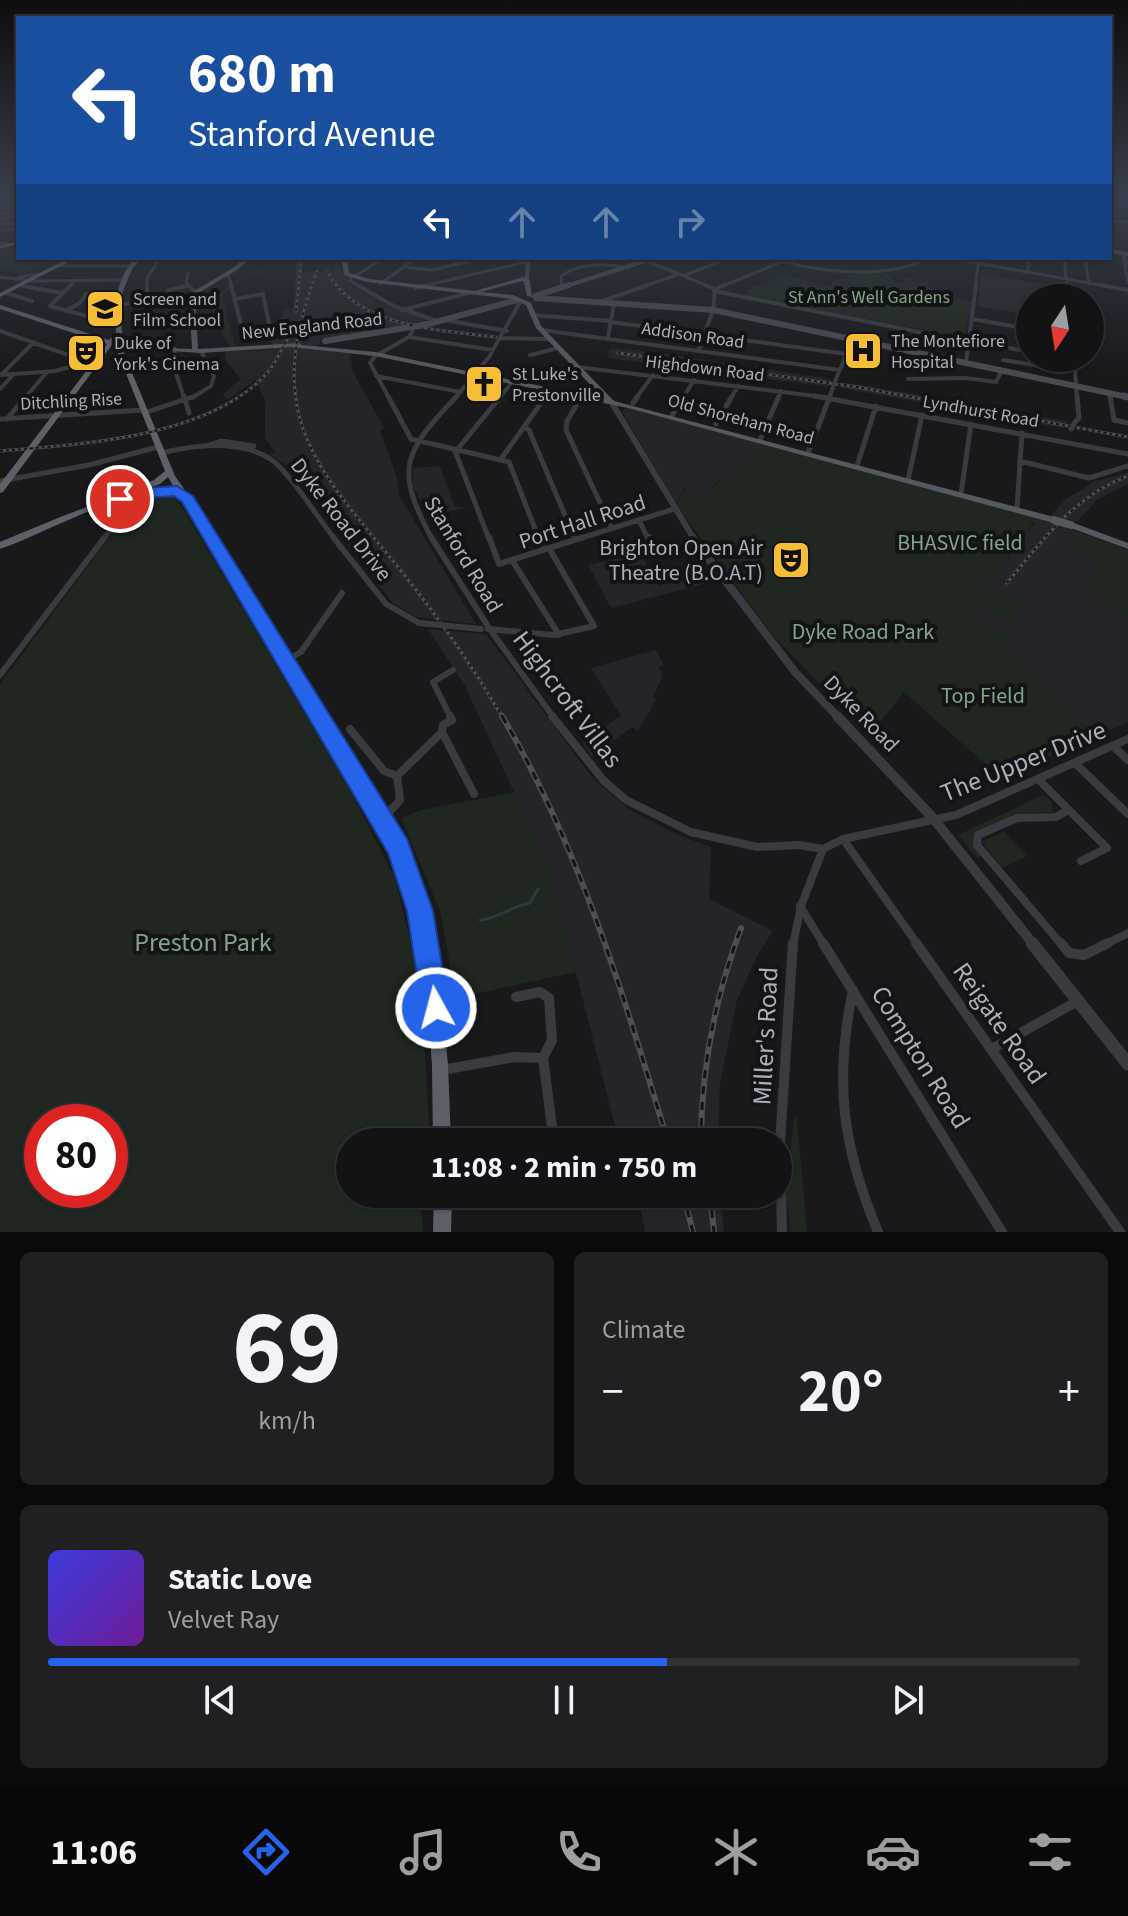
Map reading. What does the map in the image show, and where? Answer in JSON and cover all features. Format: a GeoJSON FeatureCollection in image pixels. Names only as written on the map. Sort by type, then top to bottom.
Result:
{"type":"FeatureCollection","features":[{"type":"Feature","properties":{"kind":"highway"},"geometry":{"type":"LineString","coordinates":[[3,294],[69,260]]}},
{"type":"Feature","properties":{"kind":"highway"},"geometry":{"type":"LineString","coordinates":[[136,260],[122,280],[117,334],[159,450],[169,472],[398,848],[420,911],[433,978],[442,1070],[442,1128]]}},
{"type":"Feature","properties":{"kind":"highway"},"geometry":{"type":"LineString","coordinates":[[2,309],[120,345]]}},
{"type":"Feature","properties":{"kind":"highway"},"geometry":{"type":"LineString","coordinates":[[0,490],[117,334]]}},
{"type":"Feature","properties":{"kind":"highway"},"geometry":{"type":"LineString","coordinates":[[99,358],[120,345]]}},
{"type":"Feature","properties":{"kind":"highway"},"geometry":{"type":"LineString","coordinates":[[148,492],[169,472]]}},
{"type":"Feature","properties":{"kind":"highway"},"geometry":{"type":"LineString","coordinates":[[0,546],[157,482]]}},
{"type":"Feature","properties":{"kind":"highway"},"geometry":{"type":"LineString","coordinates":[[120,499],[148,492],[183,493]]}},
{"type":"Feature","properties":{"kind":"highway"},"geometry":{"type":"LineString","coordinates":[[442,1232],[443,1208]]}},
{"type":"Feature","properties":{"kind":"main road"},"geometry":{"type":"LineString","coordinates":[[195,351],[194,291],[245,260]]}},
{"type":"Feature","properties":{"kind":"main road"},"geometry":{"type":"LineString","coordinates":[[344,260],[350,275],[380,284],[415,288],[469,293],[526,279]]}},
{"type":"Feature","properties":{"kind":"main road","name":"Dyke Road"},"geometry":{"type":"LineString","coordinates":[[528,260],[527,300],[541,330],[577,367],[622,405]]}},
{"type":"Feature","properties":{"kind":"main road","name":"New England Road"},"geometry":{"type":"LineString","coordinates":[[120,345],[195,351],[293,346],[415,328],[527,300],[647,261]]}},
{"type":"Feature","properties":{"kind":"main road"},"geometry":{"type":"LineString","coordinates":[[478,292],[527,300],[713,310],[1128,397]]}},
{"type":"Feature","properties":{"kind":"main road","name":"Old Shoreham Road"},"geometry":{"type":"LineString","coordinates":[[325,341],[339,348]]}},
{"type":"Feature","properties":{"kind":"main road","name":"Old Shoreham Road"},"geometry":{"type":"LineString","coordinates":[[293,346],[339,348],[622,405],[1017,509],[1128,545]]}},
{"type":"Feature","properties":{"kind":"street"},"geometry":{"type":"LineString","coordinates":[[1125,255],[1128,282]]}},
{"type":"Feature","properties":{"kind":"street"},"geometry":{"type":"LineString","coordinates":[[159,260],[147,278],[150,330],[216,316],[214,294]]}},
{"type":"Feature","properties":{"kind":"street"},"geometry":{"type":"LineString","coordinates":[[379,260],[350,275],[349,279],[402,310],[438,321],[507,331],[527,300]]}},
{"type":"Feature","properties":{"kind":"street"},"geometry":{"type":"LineString","coordinates":[[380,284],[413,260]]}},
{"type":"Feature","properties":{"kind":"street"},"geometry":{"type":"LineString","coordinates":[[447,260],[465,262]]}},
{"type":"Feature","properties":{"kind":"street"},"geometry":{"type":"LineString","coordinates":[[404,267],[432,270],[474,260]]}},
{"type":"Feature","properties":{"kind":"street"},"geometry":{"type":"LineString","coordinates":[[415,288],[524,260]]}},
{"type":"Feature","properties":{"kind":"street"},"geometry":{"type":"LineString","coordinates":[[600,303],[722,260]]}},
{"type":"Feature","properties":{"kind":"street"},"geometry":{"type":"LineString","coordinates":[[779,260],[812,271],[887,268],[916,265],[924,260]]}},
{"type":"Feature","properties":{"kind":"street"},"geometry":{"type":"LineString","coordinates":[[714,290],[788,260]]}},
{"type":"Feature","properties":{"kind":"street"},"geometry":{"type":"LineString","coordinates":[[963,260],[1089,284],[1085,260]]}},
{"type":"Feature","properties":{"kind":"street"},"geometry":{"type":"LineString","coordinates":[[992,266],[994,260]]}},
{"type":"Feature","properties":{"kind":"street"},"geometry":{"type":"LineString","coordinates":[[1027,273],[1030,260]]}},
{"type":"Feature","properties":{"kind":"street"},"geometry":{"type":"LineString","coordinates":[[1064,260],[1067,284]]}},
{"type":"Feature","properties":{"kind":"street"},"geometry":{"type":"LineString","coordinates":[[647,261],[714,290],[969,342]]}},
{"type":"Feature","properties":{"kind":"street"},"geometry":{"type":"LineString","coordinates":[[562,288],[561,276],[577,267],[603,264],[629,268]]}},
{"type":"Feature","properties":{"kind":"street"},"geometry":{"type":"LineString","coordinates":[[57,266],[130,266]]}},
{"type":"Feature","properties":{"kind":"street"},"geometry":{"type":"LineString","coordinates":[[966,363],[978,266]]}},
{"type":"Feature","properties":{"kind":"street"},"geometry":{"type":"LineString","coordinates":[[187,286],[188,273]]}},
{"type":"Feature","properties":{"kind":"street"},"geometry":{"type":"LineString","coordinates":[[1,279],[41,274]]}},
{"type":"Feature","properties":{"kind":"street"},"geometry":{"type":"LineString","coordinates":[[224,275],[229,277],[244,336],[251,338],[271,332],[263,294],[235,299]]}},
{"type":"Feature","properties":{"kind":"street"},"geometry":{"type":"LineString","coordinates":[[10,278],[62,293]]}},
{"type":"Feature","properties":{"kind":"street"},"geometry":{"type":"LineString","coordinates":[[25,284],[122,280]]}},
{"type":"Feature","properties":{"kind":"street"},"geometry":{"type":"LineString","coordinates":[[74,281],[50,305],[117,324]]}},
{"type":"Feature","properties":{"kind":"street"},"geometry":{"type":"LineString","coordinates":[[168,289],[187,286],[194,291]]}},
{"type":"Feature","properties":{"kind":"street"},"geometry":{"type":"LineString","coordinates":[[1104,286],[1128,290]]}},
{"type":"Feature","properties":{"kind":"street"},"geometry":{"type":"LineString","coordinates":[[699,350],[713,310],[714,290]]}},
{"type":"Feature","properties":{"kind":"street"},"geometry":{"type":"LineString","coordinates":[[402,310],[469,293]]}},
{"type":"Feature","properties":{"kind":"street"},"geometry":{"type":"LineString","coordinates":[[3,294],[32,301]]}},
{"type":"Feature","properties":{"kind":"street"},"geometry":{"type":"LineString","coordinates":[[65,311],[80,303],[86,294]]}},
{"type":"Feature","properties":{"kind":"street"},"geometry":{"type":"LineString","coordinates":[[118,305],[182,295]]}},
{"type":"Feature","properties":{"kind":"street"},"geometry":{"type":"LineString","coordinates":[[608,337],[614,304]]}},
{"type":"Feature","properties":{"kind":"street"},"geometry":{"type":"LineString","coordinates":[[532,315],[611,322],[847,354]]}},
{"type":"Feature","properties":{"kind":"street"},"geometry":{"type":"LineString","coordinates":[[972,319],[1016,327]]}},
{"type":"Feature","properties":{"kind":"street"},"geometry":{"type":"LineString","coordinates":[[415,328],[409,337],[370,362],[411,439],[501,459],[511,466],[546,549]]}},
{"type":"Feature","properties":{"kind":"street","name":"Addison Road"},"geometry":{"type":"LineString","coordinates":[[541,330],[840,370]]}},
{"type":"Feature","properties":{"kind":"street"},"geometry":{"type":"LineString","coordinates":[[0,331],[88,360],[83,364],[47,372],[0,375]]}},
{"type":"Feature","properties":{"kind":"street","name":"Stanford Road"},"geometry":{"type":"LineString","coordinates":[[485,629],[409,492],[406,475],[420,443],[477,374],[507,331]]}},
{"type":"Feature","properties":{"kind":"street"},"geometry":{"type":"LineString","coordinates":[[409,337],[493,350]]}},
{"type":"Feature","properties":{"kind":"street"},"geometry":{"type":"LineString","coordinates":[[500,338],[550,339]]}},
{"type":"Feature","properties":{"kind":"street"},"geometry":{"type":"LineString","coordinates":[[808,453],[853,339]]}},
{"type":"Feature","properties":{"kind":"street"},"geometry":{"type":"LineString","coordinates":[[0,375],[34,342]]}},
{"type":"Feature","properties":{"kind":"street"},"geometry":{"type":"LineString","coordinates":[[530,355],[558,348]]}},
{"type":"Feature","properties":{"kind":"street"},"geometry":{"type":"LineString","coordinates":[[1010,348],[1016,349]]}},
{"type":"Feature","properties":{"kind":"street"},"geometry":{"type":"LineString","coordinates":[[174,350],[189,413]]}},
{"type":"Feature","properties":{"kind":"street"},"geometry":{"type":"LineString","coordinates":[[184,402],[204,393],[215,380],[195,351]]}},
{"type":"Feature","properties":{"kind":"street"},"geometry":{"type":"LineString","coordinates":[[1003,360],[1016,362]]}},
{"type":"Feature","properties":{"kind":"street","name":"Highdown Road"},"geometry":{"type":"LineString","coordinates":[[577,367],[830,398]]}},
{"type":"Feature","properties":{"kind":"street"},"geometry":{"type":"LineString","coordinates":[[908,379],[996,382],[1002,370]]}},
{"type":"Feature","properties":{"kind":"street"},"geometry":{"type":"LineString","coordinates":[[3,419],[47,372]]}},
{"type":"Feature","properties":{"kind":"street"},"geometry":{"type":"LineString","coordinates":[[1063,441],[1079,418],[1075,372]]}},
{"type":"Feature","properties":{"kind":"street"},"geometry":{"type":"LineString","coordinates":[[0,389],[14,374]]}},
{"type":"Feature","properties":{"kind":"street"},"geometry":{"type":"LineString","coordinates":[[622,405],[653,375]]}},
{"type":"Feature","properties":{"kind":"street"},"geometry":{"type":"LineString","coordinates":[[376,376],[461,392]]}},
{"type":"Feature","properties":{"kind":"street"},"geometry":{"type":"LineString","coordinates":[[671,417],[694,380]]}},
{"type":"Feature","properties":{"kind":"street"},"geometry":{"type":"LineString","coordinates":[[456,451],[512,383]]}},
{"type":"Feature","properties":{"kind":"street"},"geometry":{"type":"LineString","coordinates":[[716,424],[738,386]]}},
{"type":"Feature","properties":{"kind":"street"},"geometry":{"type":"LineString","coordinates":[[501,459],[550,391]]}},
{"type":"Feature","properties":{"kind":"street"},"geometry":{"type":"LineString","coordinates":[[760,440],[781,391]]}},
{"type":"Feature","properties":{"kind":"street"},"geometry":{"type":"LineString","coordinates":[[1110,393],[1114,420],[1128,423]]}},
{"type":"Feature","properties":{"kind":"street"},"geometry":{"type":"LineString","coordinates":[[581,397],[567,421],[566,430],[612,528]]}},
{"type":"Feature","properties":{"kind":"street","name":"Lyndhurst Road"},"geometry":{"type":"LineString","coordinates":[[830,398],[1128,454]]}},
{"type":"Feature","properties":{"kind":"street","name":"Ditchling Rise"},"geometry":{"type":"LineString","coordinates":[[3,419],[144,411],[184,402]]}},
{"type":"Feature","properties":{"kind":"street","name":"Dyke Road"},"geometry":{"type":"LineString","coordinates":[[622,405],[674,509],[731,592],[786,661],[933,818],[1128,1064]]}},
{"type":"Feature","properties":{"kind":"street"},"geometry":{"type":"LineString","coordinates":[[857,466],[876,406]]}},
{"type":"Feature","properties":{"kind":"street"},"geometry":{"type":"LineString","coordinates":[[908,480],[922,415]]}},
{"type":"Feature","properties":{"kind":"street"},"geometry":{"type":"LineString","coordinates":[[961,494],[971,424]]}},
{"type":"Feature","properties":{"kind":"street"},"geometry":{"type":"LineString","coordinates":[[524,427],[529,430],[575,540]]}},
{"type":"Feature","properties":{"kind":"street"},"geometry":{"type":"LineString","coordinates":[[1017,509],[1022,433]]}},
{"type":"Feature","properties":{"kind":"street"},"geometry":{"type":"LineString","coordinates":[[206,446],[221,441],[254,446]]}},
{"type":"Feature","properties":{"kind":"street","name":"Dyke Road Drive"},"geometry":{"type":"LineString","coordinates":[[4,481],[159,450],[206,446],[240,448],[273,461],[386,604],[419,623],[559,635],[594,626],[546,549]]}},
{"type":"Feature","properties":{"kind":"street","name":"Port Hall Road"},"geometry":{"type":"LineString","coordinates":[[456,451],[499,564],[674,509]]}},
{"type":"Feature","properties":{"kind":"street"},"geometry":{"type":"LineString","coordinates":[[1020,461],[1089,478],[1128,466]]}},
{"type":"Feature","properties":{"kind":"street"},"geometry":{"type":"LineString","coordinates":[[0,675],[130,504],[148,492]]}},
{"type":"Feature","properties":{"kind":"street"},"geometry":{"type":"LineString","coordinates":[[120,499],[130,504]]}},
{"type":"Feature","properties":{"kind":"street"},"geometry":{"type":"LineString","coordinates":[[633,547],[648,544],[649,534],[639,520]]}},
{"type":"Feature","properties":{"kind":"street"},"geometry":{"type":"LineString","coordinates":[[512,560],[559,635]]}},
{"type":"Feature","properties":{"kind":"street"},"geometry":{"type":"LineString","coordinates":[[286,661],[301,652],[342,593]]}},
{"type":"Feature","properties":{"kind":"street","name":"Highcroft Villas"},"geometry":{"type":"LineString","coordinates":[[485,629],[594,770],[630,802],[673,825],[725,843],[758,847],[811,845],[823,849]]}},
{"type":"Feature","properties":{"kind":"street"},"geometry":{"type":"LineString","coordinates":[[397,776],[419,758],[442,732],[443,725],[452,720],[433,682],[453,670]]}},
{"type":"Feature","properties":{"kind":"street"},"geometry":{"type":"LineString","coordinates":[[350,729],[384,771],[397,776]]}},
{"type":"Feature","properties":{"kind":"street"},"geometry":{"type":"LineString","coordinates":[[442,732],[474,794]]}},
{"type":"Feature","properties":{"kind":"street","name":"The Upper Drive"},"geometry":{"type":"LineString","coordinates":[[933,818],[956,815],[1128,739]]}},
{"type":"Feature","properties":{"kind":"street"},"geometry":{"type":"LineString","coordinates":[[1114,747],[1128,760]]}},
{"type":"Feature","properties":{"kind":"street"},"geometry":{"type":"LineString","coordinates":[[1075,763],[1128,814]]}},
{"type":"Feature","properties":{"kind":"street"},"geometry":{"type":"LineString","coordinates":[[383,819],[403,801],[397,776]]}},
{"type":"Feature","properties":{"kind":"street"},"geometry":{"type":"LineString","coordinates":[[1038,779],[1107,848],[1081,861]]}},
{"type":"Feature","properties":{"kind":"street"},"geometry":{"type":"LineString","coordinates":[[1067,811],[1056,817],[1017,818],[978,835],[977,845],[1066,951],[1084,955],[1128,933]]}},
{"type":"Feature","properties":{"kind":"street"},"geometry":{"type":"LineString","coordinates":[[823,849],[843,839],[933,818]]}},
{"type":"Feature","properties":{"kind":"street","name":"Reigate Road"},"geometry":{"type":"LineString","coordinates":[[843,839],[1120,1232]]}},
{"type":"Feature","properties":{"kind":"street","name":"Miller's Road"},"geometry":{"type":"LineString","coordinates":[[782,1232],[786,1033],[791,958],[808,877],[823,849]]}},
{"type":"Feature","properties":{"kind":"street","name":"Compton Road"},"geometry":{"type":"LineString","coordinates":[[800,906],[1002,1232]]}},
{"type":"Feature","properties":{"kind":"street"},"geometry":{"type":"LineString","coordinates":[[853,989],[841,1053],[845,1116],[858,1188],[878,1232]]}},
{"type":"Feature","properties":{"kind":"street"},"geometry":{"type":"LineString","coordinates":[[516,997],[540,992],[549,998],[552,1040],[543,1058],[552,1128]]}},
{"type":"Feature","properties":{"kind":"street"},"geometry":{"type":"LineString","coordinates":[[992,1049],[1077,1001]]}},
{"type":"Feature","properties":{"kind":"street"},"geometry":{"type":"LineString","coordinates":[[442,1070],[515,1057],[543,1058]]}},
{"type":"Feature","properties":{"kind":"shaded area"},"geometry":{"type":"Polygon","coordinates":[[[339,260],[351,285],[390,307],[430,320],[321,340],[316,348],[350,354],[353,372],[384,428],[380,430],[397,478],[399,495],[476,624],[416,617],[393,603],[285,465],[270,454],[275,452],[265,438],[265,401],[256,380],[228,399],[222,395],[240,379],[225,359],[225,351],[274,350],[270,337],[275,332],[274,322],[280,321],[284,310],[290,309],[290,314],[294,304],[296,261],[302,261],[300,273],[334,271],[339,260]]]}},
{"type":"Feature","properties":{"kind":"shaded area"},"geometry":{"type":"Polygon","coordinates":[[[981,274],[1044,284],[1016,284],[1016,313],[978,306],[981,274]]]}},
{"type":"Feature","properties":{"kind":"shaded area"},"geometry":{"type":"Polygon","coordinates":[[[612,348],[831,379],[828,387],[609,358],[607,352],[612,348]]]}},
{"type":"Feature","properties":{"kind":"shaded area"},"geometry":{"type":"Polygon","coordinates":[[[842,382],[1069,422],[1063,428],[840,388],[842,382]]]}},
{"type":"Feature","properties":{"kind":"shaded area"},"geometry":{"type":"Polygon","coordinates":[[[627,408],[762,444],[755,458],[747,456],[736,478],[717,481],[701,499],[685,487],[676,504],[622,411],[627,408]]]}},
{"type":"Feature","properties":{"kind":"shaded area"},"geometry":{"type":"Polygon","coordinates":[[[440,466],[455,507],[469,507],[428,516],[413,486],[413,468],[440,466]]]}},
{"type":"Feature","properties":{"kind":"shaded area"},"geometry":{"type":"Polygon","coordinates":[[[1128,472],[1128,484],[1097,500],[1077,522],[1051,515],[1064,501],[1093,482],[1128,472]]]}},
{"type":"Feature","properties":{"kind":"shaded area"},"geometry":{"type":"Polygon","coordinates":[[[1039,518],[1128,550],[1128,722],[1000,777],[904,691],[979,595],[933,575],[941,557],[984,588],[1039,518]]]}},
{"type":"Feature","properties":{"kind":"shaded area"},"geometry":{"type":"Polygon","coordinates":[[[689,542],[641,555],[659,586],[711,573],[716,581],[611,608],[588,565],[689,542]]]}},
{"type":"Feature","properties":{"kind":"shaded area"},"geometry":{"type":"Polygon","coordinates":[[[428,629],[486,634],[594,780],[631,811],[678,835],[711,847],[709,899],[773,931],[757,956],[737,1000],[720,1083],[718,1128],[615,1128],[550,870],[465,686],[428,629]]]}},
{"type":"Feature","properties":{"kind":"shaded area"},"geometry":{"type":"Polygon","coordinates":[[[656,650],[664,665],[659,667],[663,675],[653,698],[656,700],[638,731],[632,727],[591,756],[582,742],[621,716],[591,668],[656,650]]]}},
{"type":"Feature","properties":{"kind":"shaded area"},"geometry":{"type":"Polygon","coordinates":[[[641,1208],[722,1208],[724,1232],[645,1232],[641,1208]]]}},
{"type":"Feature","properties":{"kind":"green space"},"geometry":{"type":"Polygon","coordinates":[[[0,255],[16,255],[16,260],[59,260],[31,271],[0,271],[0,255]]]}},
{"type":"Feature","properties":{"kind":"green space"},"geometry":{"type":"Polygon","coordinates":[[[276,264],[233,285],[222,297],[238,356],[221,333],[216,298],[235,281],[276,264]]]}},
{"type":"Feature","properties":{"kind":"green space","name":"St Ann's Well Gardens"},"geometry":{"type":"Polygon","coordinates":[[[870,271],[887,279],[883,274],[891,276],[894,283],[904,283],[904,278],[928,281],[931,292],[973,302],[964,338],[745,295],[749,292],[746,290],[784,275],[830,287],[834,280],[870,271]]]}},
{"type":"Feature","properties":{"kind":"green space"},"geometry":{"type":"Polygon","coordinates":[[[762,444],[1039,518],[1035,523],[1030,522],[1033,525],[984,588],[980,586],[980,594],[966,612],[1015,639],[1007,649],[1097,736],[1000,777],[904,692],[869,736],[772,634],[676,505],[686,488],[701,498],[725,475],[736,478],[747,456],[755,458],[762,444]]]}},
{"type":"Feature","properties":{"kind":"green space","name":"Preston Park"},"geometry":{"type":"Polygon","coordinates":[[[168,492],[181,505],[349,789],[395,878],[421,986],[429,1128],[336,1128],[336,1208],[421,1208],[423,1232],[0,1232],[0,684],[136,502],[168,492]]]}},
{"type":"Feature","properties":{"kind":"green space"},"geometry":{"type":"Polygon","coordinates":[[[1073,529],[1074,534],[1084,538],[1085,534],[1128,550],[1128,615],[1089,592],[1085,585],[1097,563],[1063,547],[1071,538],[1107,552],[1069,534],[1073,529]]]}},
{"type":"Feature","properties":{"kind":"green space"},"geometry":{"type":"Polygon","coordinates":[[[988,587],[1023,605],[1011,623],[976,604],[988,587]]]}},
{"type":"Feature","properties":{"kind":"green space"},"geometry":{"type":"Polygon","coordinates":[[[516,792],[550,870],[576,972],[456,998],[440,911],[401,818],[421,810],[516,792]]]}},
{"type":"Feature","properties":{"kind":"green space"},"geometry":{"type":"Polygon","coordinates":[[[1043,795],[1052,802],[1053,812],[1015,814],[975,833],[973,844],[981,856],[977,858],[958,835],[1043,795]]]}},
{"type":"Feature","properties":{"kind":"green space"},"geometry":{"type":"Polygon","coordinates":[[[1004,831],[1027,856],[1002,868],[982,842],[1004,831]]]}},
{"type":"Feature","properties":{"kind":"green space"},"geometry":{"type":"Polygon","coordinates":[[[794,1117],[797,1119],[807,1232],[791,1232],[788,1208],[792,1208],[794,1117]]]}},
{"type":"Feature","properties":{"kind":"waterway"},"geometry":{"type":"LineString","coordinates":[[480,920],[530,903],[538,889]]}},
{"type":"Feature","properties":{"kind":"railway"},"geometry":{"type":"LineString","coordinates":[[296,311],[301,261]]}},
{"type":"Feature","properties":{"kind":"railway"},"geometry":{"type":"LineString","coordinates":[[327,271],[340,290],[378,315],[426,328],[496,337]]}},
{"type":"Feature","properties":{"kind":"railway"},"geometry":{"type":"LineString","coordinates":[[317,272],[301,323],[294,367],[297,405],[307,439],[347,504],[432,611],[503,718]]}},
{"type":"Feature","properties":{"kind":"railway"},"geometry":{"type":"LineString","coordinates":[[0,451],[105,440],[180,424],[213,411],[243,394],[268,372],[287,340]]}},
{"type":"Feature","properties":{"kind":"railway"},"geometry":{"type":"LineString","coordinates":[[618,353],[857,387],[1128,437]]}},
{"type":"Feature","properties":{"kind":"railway"},"geometry":{"type":"LineString","coordinates":[[1007,583],[1075,507],[1128,476]]}},
{"type":"Feature","properties":{"kind":"railway"},"geometry":{"type":"LineString","coordinates":[[502,716],[555,818],[598,924],[664,1128]]}},
{"type":"Feature","properties":{"kind":"railway"},"geometry":{"type":"LineString","coordinates":[[702,1128],[711,1033],[741,928]]}},
{"type":"Feature","properties":{"kind":"railway"},"geometry":{"type":"LineString","coordinates":[[687,1208],[693,1232]]}},
{"type":"Feature","properties":{"kind":"railway"},"geometry":{"type":"LineString","coordinates":[[711,1208],[714,1232]]}},
{"type":"Feature","properties":{"kind":"place","name":"Screen and Film School"},"geometry":{"type":"Point","coordinates":[105,309]}},
{"type":"Feature","properties":{"kind":"place","name":"The Montefiore Hospital"},"geometry":{"type":"Point","coordinates":[863,351]}},
{"type":"Feature","properties":{"kind":"place","name":"Duke of York's Cinema"},"geometry":{"type":"Point","coordinates":[86,353]}},
{"type":"Feature","properties":{"kind":"place","name":"St Luke's Prestonville"},"geometry":{"type":"Point","coordinates":[484,384]}},
{"type":"Feature","properties":{"kind":"place","name":"Brighton Open Air Theatre (B.O.A.T)"},"geometry":{"type":"Point","coordinates":[791,560]}},
{"type":"Feature","properties":{"kind":"route"},"geometry":{"type":"LineString","coordinates":[[120,499],[172,490],[183,493],[188,499],[398,848],[420,911],[436,1008]]}},
{"type":"Feature","properties":{"kind":"park label","name":"BHASVIC field"},"geometry":{"type":"Point","coordinates":[960,542]}},
{"type":"Feature","properties":{"kind":"park label","name":"Dyke Road Park"},"geometry":{"type":"Point","coordinates":[863,631]}},
{"type":"Feature","properties":{"kind":"park label","name":"Top Field"},"geometry":{"type":"Point","coordinates":[983,695]}}]}
